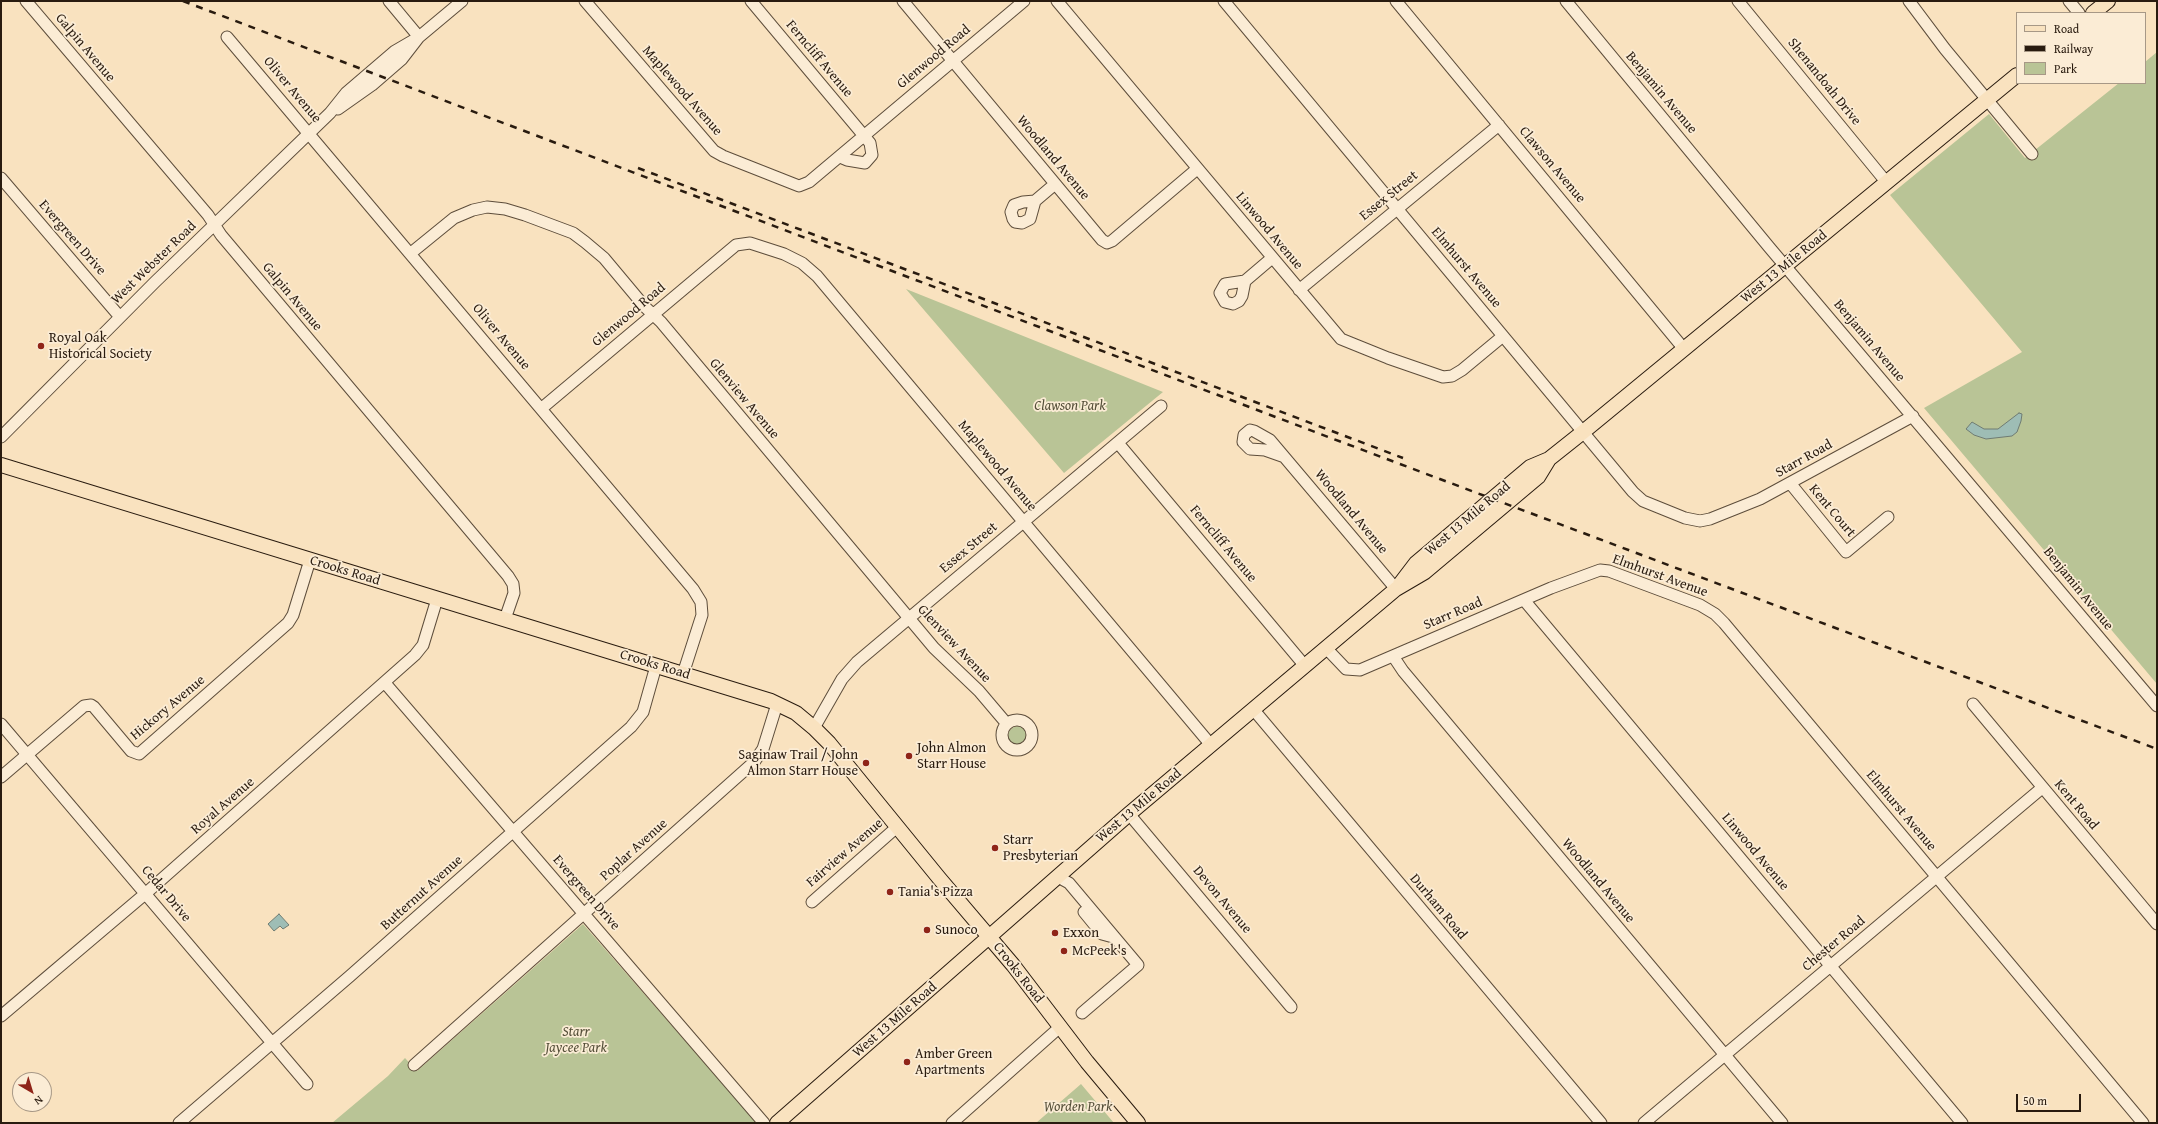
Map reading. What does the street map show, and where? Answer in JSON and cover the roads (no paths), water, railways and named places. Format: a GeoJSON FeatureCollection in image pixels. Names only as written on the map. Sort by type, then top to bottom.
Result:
{"type":"FeatureCollection","features":[{"type":"Feature","properties":{"kind":"main road"},"geometry":{"type":"LineString","coordinates":[[2094,12],[2108,1]]}},
{"type":"Feature","properties":{"kind":"main road","name":"West 13 Mile Road"},"geometry":{"type":"LineString","coordinates":[[781,1122],[1129,814],[1396,589],[1416,563],[1530,467],[1549,459],[1583,432],[2016,76]]}},
{"type":"Feature","properties":{"kind":"main road","name":"Crooks Road"},"geometry":{"type":"LineString","coordinates":[[1,465],[683,674],[777,704],[796,714],[814,728],[990,937],[1033,989],[1060,1027],[1138,1123]]}},
{"type":"Feature","properties":{"kind":"street","name":"Galpin Avenue"},"geometry":{"type":"LineString","coordinates":[[26,1],[208,215],[221,235],[511,580],[514,593],[505,620]]}},
{"type":"Feature","properties":{"kind":"street"},"geometry":{"type":"LineString","coordinates":[[389,1],[420,37]]}},
{"type":"Feature","properties":{"kind":"street","name":"West Webster Road"},"geometry":{"type":"LineString","coordinates":[[1,436],[120,317],[330,113],[346,93],[395,51],[420,37],[462,1]]}},
{"type":"Feature","properties":{"kind":"street","name":"Maplewood Avenue"},"geometry":{"type":"LineString","coordinates":[[585,1],[714,151],[797,186]]}},
{"type":"Feature","properties":{"kind":"street","name":"Ferncliff Avenue"},"geometry":{"type":"LineString","coordinates":[[752,1],[864,136]]}},
{"type":"Feature","properties":{"kind":"street","name":"Woodland Avenue"},"geometry":{"type":"LineString","coordinates":[[903,1],[1102,240],[1107,243],[1112,241],[1197,169]]}},
{"type":"Feature","properties":{"kind":"street","name":"Glenwood Road"},"geometry":{"type":"LineString","coordinates":[[797,186],[809,182],[1024,1]]}},
{"type":"Feature","properties":{"kind":"street","name":"Linwood Avenue"},"geometry":{"type":"LineString","coordinates":[[1057,1],[1272,258],[1343,340],[1437,376],[1452,376],[1462,370],[1503,336]]}},
{"type":"Feature","properties":{"kind":"street","name":"Elmhurst Avenue"},"geometry":{"type":"LineString","coordinates":[[1224,1],[1639,498],[1685,518],[1706,520]]}},
{"type":"Feature","properties":{"kind":"street","name":"Clawson Avenue"},"geometry":{"type":"LineString","coordinates":[[1396,1],[1684,349]]}},
{"type":"Feature","properties":{"kind":"street","name":"Benjamin Avenue"},"geometry":{"type":"LineString","coordinates":[[1566,1],[1786,266],[2154,702],[2157,709]]}},
{"type":"Feature","properties":{"kind":"street","name":"Shenandoah Drive"},"geometry":{"type":"LineString","coordinates":[[1738,1],[1887,183]]}},
{"type":"Feature","properties":{"kind":"street"},"geometry":{"type":"LineString","coordinates":[[1909,1],[1987,100],[2032,154]]}},
{"type":"Feature","properties":{"kind":"street"},"geometry":{"type":"LineString","coordinates":[[2069,1],[2077,12]]}},
{"type":"Feature","properties":{"kind":"street","name":"Oliver Avenue"},"geometry":{"type":"LineString","coordinates":[[227,37],[542,408],[698,595],[703,608],[702,615],[683,674]]}},
{"type":"Feature","properties":{"kind":"street","name":"Essex Street"},"geometry":{"type":"LineString","coordinates":[[1299,290],[1499,125]]}},
{"type":"Feature","properties":{"kind":"street"},"geometry":{"type":"LineString","coordinates":[[840,156],[854,162],[867,161],[872,155],[871,146],[864,136]]}},
{"type":"Feature","properties":{"kind":"street","name":"Evergreen Drive"},"geometry":{"type":"LineString","coordinates":[[1,178],[120,317]]}},
{"type":"Feature","properties":{"kind":"street"},"geometry":{"type":"LineString","coordinates":[[1036,201],[1055,184]]}},
{"type":"Feature","properties":{"kind":"street","name":"Glenview Avenue"},"geometry":{"type":"LineString","coordinates":[[411,253],[446,224],[464,214],[481,208],[505,209],[559,227],[585,242],[604,258],[653,314],[934,648],[979,691],[1007,724]]}},
{"type":"Feature","properties":{"kind":"street","name":"Maplewood Avenue"},"geometry":{"type":"LineString","coordinates":[[736,245],[750,242],[784,254],[802,263],[817,276],[1212,745]]}},
{"type":"Feature","properties":{"kind":"street","name":"Glenwood Road"},"geometry":{"type":"LineString","coordinates":[[542,408],[736,245]]}},
{"type":"Feature","properties":{"kind":"street"},"geometry":{"type":"LineString","coordinates":[[1245,281],[1272,258]]}},
{"type":"Feature","properties":{"kind":"street","name":"Essex Street"},"geometry":{"type":"LineString","coordinates":[[814,728],[849,670],[1161,406]]}},
{"type":"Feature","properties":{"kind":"street","name":"Starr Road"},"geometry":{"type":"LineString","coordinates":[[1706,520],[1760,499],[1913,416]]}},
{"type":"Feature","properties":{"kind":"street","name":"Ferncliff Avenue"},"geometry":{"type":"LineString","coordinates":[[1118,443],[1305,666]]}},
{"type":"Feature","properties":{"kind":"street","name":"Woodland Avenue"},"geometry":{"type":"LineString","coordinates":[[1282,456],[1396,589]]}},
{"type":"Feature","properties":{"kind":"street","name":"Kent Court"},"geometry":{"type":"LineString","coordinates":[[1790,483],[1846,552],[1888,517]]}},
{"type":"Feature","properties":{"kind":"street","name":"Hickory Avenue"},"geometry":{"type":"LineString","coordinates":[[1,777],[84,706],[91,705],[131,750],[139,754],[288,623],[310,560]]}},
{"type":"Feature","properties":{"kind":"street","name":"Elmhurst Avenue"},"geometry":{"type":"LineString","coordinates":[[1600,570],[1609,571],[1691,601],[1715,614],[2143,1123]]}},
{"type":"Feature","properties":{"kind":"street","name":"Starr Road"},"geometry":{"type":"LineString","coordinates":[[1326,648],[1340,665],[1350,671],[1360,670],[1586,574],[1600,570]]}},
{"type":"Feature","properties":{"kind":"street","name":"Royal Avenue"},"geometry":{"type":"LineString","coordinates":[[1,1016],[145,894],[385,683],[420,650],[437,599]]}},
{"type":"Feature","properties":{"kind":"street","name":"Linwood Avenue"},"geometry":{"type":"LineString","coordinates":[[1524,600],[1962,1123]]}},
{"type":"Feature","properties":{"kind":"street","name":"Woodland Avenue"},"geometry":{"type":"LineString","coordinates":[[1393,656],[1403,671],[1782,1123]]}},
{"type":"Feature","properties":{"kind":"street","name":"Butternut Avenue"},"geometry":{"type":"LineString","coordinates":[[179,1123],[273,1044],[514,832],[637,721],[642,712],[656,666]]}},
{"type":"Feature","properties":{"kind":"street","name":"Evergreen Drive"},"geometry":{"type":"LineString","coordinates":[[385,683],[764,1123]]}},
{"type":"Feature","properties":{"kind":"street","name":"Poplar Avenue"},"geometry":{"type":"LineString","coordinates":[[414,1065],[754,762],[763,749],[777,704]]}},
{"type":"Feature","properties":{"kind":"street","name":"Kent Road"},"geometry":{"type":"LineString","coordinates":[[1973,704],[2157,924]]}},
{"type":"Feature","properties":{"kind":"street","name":"Durham Road"},"geometry":{"type":"LineString","coordinates":[[1253,709],[1601,1123]]}},
{"type":"Feature","properties":{"kind":"street","name":"Cedar Drive"},"geometry":{"type":"LineString","coordinates":[[1,724],[308,1084]]}},
{"type":"Feature","properties":{"kind":"street","name":"Chester Road"},"geometry":{"type":"LineString","coordinates":[[1644,1123],[2042,788]]}},
{"type":"Feature","properties":{"kind":"street","name":"Devon Avenue"},"geometry":{"type":"LineString","coordinates":[[1129,814],[1291,1007]]}},
{"type":"Feature","properties":{"kind":"street","name":"Fairview Avenue"},"geometry":{"type":"LineString","coordinates":[[812,902],[897,827]]}},
{"type":"Feature","properties":{"kind":"street"},"geometry":{"type":"LineString","coordinates":[[1058,877],[1064,888],[1102,934],[1113,937],[1138,965],[1082,1013]]}},
{"type":"Feature","properties":{"kind":"street"},"geometry":{"type":"LineString","coordinates":[[952,1123],[1060,1027]]}},
{"type":"Feature","properties":{"kind":"water"},"geometry":{"type":"Polygon","coordinates":[[[2019,413],[2022,414],[2021,421],[2017,432],[2012,436],[1986,439],[1974,435],[1966,429],[1972,422],[1984,429],[1998,429],[2019,413]]]}},
{"type":"Feature","properties":{"kind":"water"},"geometry":{"type":"Polygon","coordinates":[[[279,914],[289,925],[283,929],[280,926],[274,931],[268,924],[279,914]]]}},
{"type":"Feature","properties":{"kind":"railway"},"geometry":{"type":"LineString","coordinates":[[183,1],[1315,432],[2157,749]]}},
{"type":"Feature","properties":{"kind":"railway"},"geometry":{"type":"LineString","coordinates":[[638,168],[1403,458]]}},
{"type":"Feature","properties":{"kind":"place","name":"Royal Oak Historical Society"},"geometry":{"type":"Point","coordinates":[41,346]}},
{"type":"Feature","properties":{"kind":"place","name":"John Almon Starr House"},"geometry":{"type":"Point","coordinates":[909,756]}},
{"type":"Feature","properties":{"kind":"place","name":"Saginaw Trail / John Almon Starr House"},"geometry":{"type":"Point","coordinates":[866,763]}},
{"type":"Feature","properties":{"kind":"place","name":"Starr Presbyterian"},"geometry":{"type":"Point","coordinates":[995,848]}},
{"type":"Feature","properties":{"kind":"place","name":"Tania's Pizza"},"geometry":{"type":"Point","coordinates":[890,892]}},
{"type":"Feature","properties":{"kind":"place","name":"Sunoco"},"geometry":{"type":"Point","coordinates":[927,930]}},
{"type":"Feature","properties":{"kind":"place","name":"Exxon"},"geometry":{"type":"Point","coordinates":[1055,933]}},
{"type":"Feature","properties":{"kind":"place","name":"McPeek's"},"geometry":{"type":"Point","coordinates":[1064,951]}},
{"type":"Feature","properties":{"kind":"place","name":"Amber Green Apartments"},"geometry":{"type":"Point","coordinates":[907,1062]}},
{"type":"Feature","properties":{"kind":"park label","name":"Clawson Park"},"geometry":{"type":"Point","coordinates":[1070,406]}},
{"type":"Feature","properties":{"kind":"park label","name":"Starr Jaycee Park"},"geometry":{"type":"Point","coordinates":[576,1040]}},
{"type":"Feature","properties":{"kind":"park label","name":"Worden Park"},"geometry":{"type":"Point","coordinates":[1078,1107]}}]}
